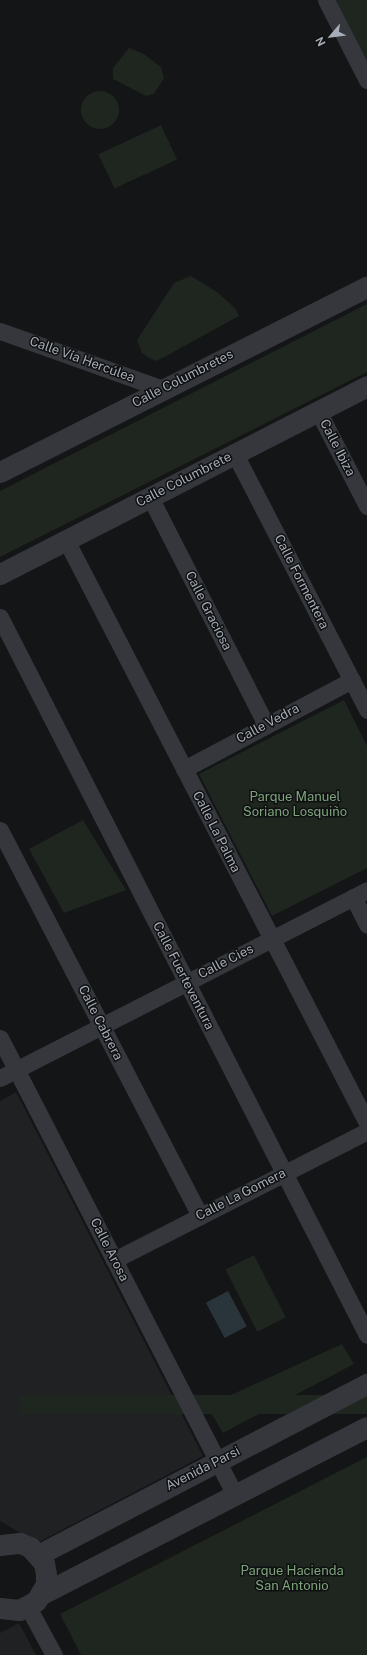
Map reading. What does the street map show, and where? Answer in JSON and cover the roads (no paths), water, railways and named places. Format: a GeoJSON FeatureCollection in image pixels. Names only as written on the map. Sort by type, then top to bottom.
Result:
{"type":"FeatureCollection","features":[{"type":"Feature","properties":{"kind":"street"},"geometry":{"type":"LineString","coordinates":[[326,0],[367,80]]}},
{"type":"Feature","properties":{"kind":"street","name":"Calle Columbretes"},"geometry":{"type":"LineString","coordinates":[[0,472],[367,287]]}},
{"type":"Feature","properties":{"kind":"street","name":"Calle Vía Hercúlea"},"geometry":{"type":"LineString","coordinates":[[0,331],[163,389]]}},
{"type":"Feature","properties":{"kind":"street","name":"Calle Columbrete"},"geometry":{"type":"LineString","coordinates":[[0,574],[367,386]]}},
{"type":"Feature","properties":{"kind":"street","name":"Calle Ibiza"},"geometry":{"type":"LineString","coordinates":[[318,411],[367,506]]}},
{"type":"Feature","properties":{"kind":"street","name":"Calle Formentera"},"geometry":{"type":"LineString","coordinates":[[235,454],[367,710]]}},
{"type":"Feature","properties":{"kind":"street","name":"Calle Graciosa"},"geometry":{"type":"LineString","coordinates":[[150,497],[266,725]]}},
{"type":"Feature","properties":{"kind":"street","name":"Calle La Palma"},"geometry":{"type":"LineString","coordinates":[[66,540],[367,1123]]}},
{"type":"Feature","properties":{"kind":"street","name":"Calle Fuerteventura"},"geometry":{"type":"LineString","coordinates":[[0,617],[367,1335]]}},
{"type":"Feature","properties":{"kind":"street","name":"Calle Vedra"},"geometry":{"type":"LineString","coordinates":[[184,769],[352,680]]}},
{"type":"Feature","properties":{"kind":"street","name":"Calle Cabrera"},"geometry":{"type":"LineString","coordinates":[[0,830],[200,1216]]}},
{"type":"Feature","properties":{"kind":"street"},"geometry":{"type":"LineString","coordinates":[[360,894],[367,925]]}},
{"type":"Feature","properties":{"kind":"street","name":"Calle Cies"},"geometry":{"type":"LineString","coordinates":[[0,1078],[360,894]]}},
{"type":"Feature","properties":{"kind":"street","name":"Calle Arosa"},"geometry":{"type":"LineString","coordinates":[[0,1038],[235,1495]]}},
{"type":"Feature","properties":{"kind":"street","name":"Calle La Gomera"},"geometry":{"type":"LineString","coordinates":[[114,1260],[367,1131]]}},
{"type":"Feature","properties":{"kind":"street","name":"Avenida Parsi"},"geometry":{"type":"LineString","coordinates":[[38,1554],[367,1384]]}},
{"type":"Feature","properties":{"kind":"street"},"geometry":{"type":"LineString","coordinates":[[0,1608],[9,1610],[35,1600],[367,1427]]}},
{"type":"Feature","properties":{"kind":"street"},"geometry":{"type":"LineString","coordinates":[[3,1541],[30,1547],[38,1554],[46,1574],[35,1600],[54,1655]]}},
{"type":"Feature","properties":{"kind":"park label","name":"Parque Manuel Soriano Losquiño"},"geometry":{"type":"Point","coordinates":[295,806]}},
{"type":"Feature","properties":{"kind":"park label","name":"Parque Hacienda San Antonio"},"geometry":{"type":"Point","coordinates":[292,1580]}}]}
